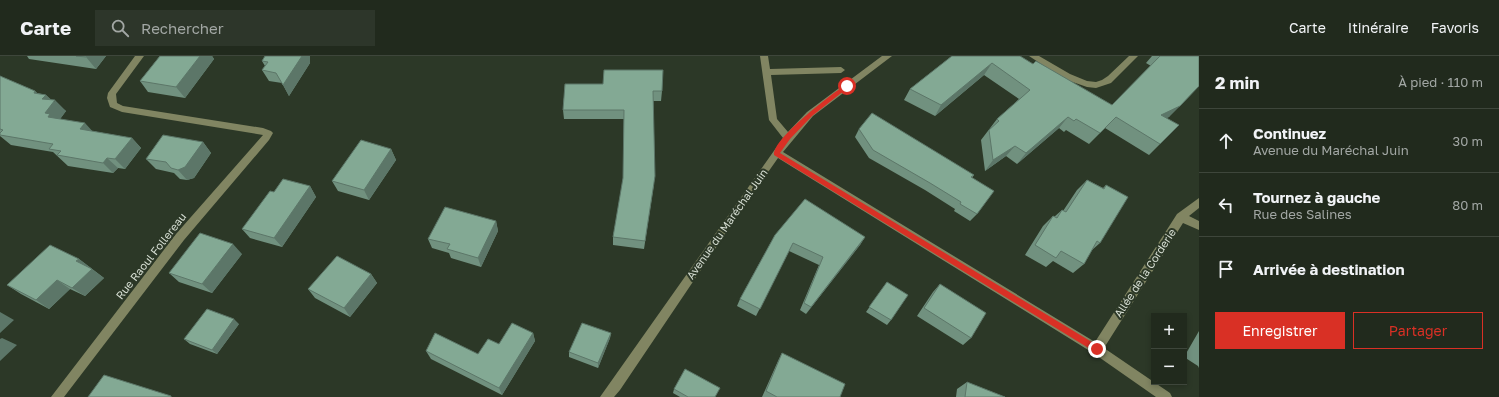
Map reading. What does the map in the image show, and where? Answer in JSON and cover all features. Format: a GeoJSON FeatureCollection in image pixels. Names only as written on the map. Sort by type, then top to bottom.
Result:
{"type":"FeatureCollection","features":[{"type":"Feature","properties":{"kind":"street","name":"Rue Raoul Follereau"},"geometry":{"type":"LineString","coordinates":[[57,397],[180,237],[266,138],[268,133],[263,130],[122,109],[113,105],[111,98],[112,93],[140,56]]}},
{"type":"Feature","properties":{"kind":"street"},"geometry":{"type":"LineString","coordinates":[[764,56],[773,120],[788,138]]}},
{"type":"Feature","properties":{"kind":"street","name":"Avenue du Maréchal Juin"},"geometry":{"type":"LineString","coordinates":[[606,397],[617,391],[739,206],[788,138],[810,114],[888,56]]}},
{"type":"Feature","properties":{"kind":"street"},"geometry":{"type":"LineString","coordinates":[[1033,56],[1080,83],[1090,85],[1104,83],[1134,56]]}},
{"type":"Feature","properties":{"kind":"street"},"geometry":{"type":"LineString","coordinates":[[766,72],[841,70]]}},
{"type":"Feature","properties":{"kind":"street"},"geometry":{"type":"LineString","coordinates":[[777,153],[1097,349],[1166,397]]}},
{"type":"Feature","properties":{"kind":"street","name":"Allée de la Corderie"},"geometry":{"type":"LineString","coordinates":[[1097,349],[1181,217],[1199,202]]}},
{"type":"Feature","properties":{"kind":"street"},"geometry":{"type":"LineString","coordinates":[[1181,217],[1199,226]]}},
{"type":"Feature","properties":{"kind":"building"},"geometry":{"type":"Polygon","coordinates":[[[160,56],[200,56],[176,87],[140,81],[160,56]]]}},
{"type":"Feature","properties":{"kind":"building"},"geometry":{"type":"Polygon","coordinates":[[[265,56],[302,56],[283,85],[276,73],[262,70],[268,62],[262,61],[265,56]]]}},
{"type":"Feature","properties":{"kind":"building"},"geometry":{"type":"Polygon","coordinates":[[[952,56],[1020,56],[1033,64],[1036,61],[1112,105],[1160,56],[1199,56],[1199,86],[1180,106],[1161,115],[1179,125],[1160,144],[1116,117],[1100,133],[1076,119],[1074,121],[1068,117],[1026,153],[1015,146],[993,160],[989,130],[999,121],[997,119],[1030,90],[992,63],[941,105],[910,89],[952,56]]]}},
{"type":"Feature","properties":{"kind":"building"},"geometry":{"type":"Polygon","coordinates":[[[604,70],[663,70],[662,91],[653,91],[655,176],[645,241],[613,237],[623,178],[624,110],[563,110],[565,84],[603,84],[604,70]]]}},
{"type":"Feature","properties":{"kind":"building"},"geometry":{"type":"Polygon","coordinates":[[[0,76],[35,91],[34,93],[46,95],[42,99],[55,100],[45,113],[50,114],[48,117],[85,123],[80,129],[132,138],[115,159],[107,158],[103,163],[57,155],[61,151],[49,149],[53,144],[0,135],[3,130],[0,129],[0,76]]]}},
{"type":"Feature","properties":{"kind":"building"},"geometry":{"type":"Polygon","coordinates":[[[872,113],[974,175],[971,177],[994,191],[977,214],[960,204],[961,202],[873,150],[859,129],[872,113]]]}},
{"type":"Feature","properties":{"kind":"building"},"geometry":{"type":"Polygon","coordinates":[[[163,135],[203,142],[185,167],[178,170],[171,168],[166,162],[146,159],[163,135]]]}},
{"type":"Feature","properties":{"kind":"building"},"geometry":{"type":"Polygon","coordinates":[[[361,140],[391,149],[364,190],[332,181],[361,140]]]}},
{"type":"Feature","properties":{"kind":"building"},"geometry":{"type":"Polygon","coordinates":[[[283,179],[310,186],[274,238],[242,229],[270,191],[274,192],[283,179]]]}},
{"type":"Feature","properties":{"kind":"building"},"geometry":{"type":"Polygon","coordinates":[[[1087,180],[1104,189],[1106,185],[1128,197],[1100,243],[1097,241],[1084,264],[1061,251],[1056,258],[1035,245],[1053,216],[1057,218],[1062,210],[1066,212],[1087,180]]]}},
{"type":"Feature","properties":{"kind":"building"},"geometry":{"type":"Polygon","coordinates":[[[805,199],[865,237],[811,307],[804,303],[823,257],[793,243],[760,309],[740,299],[775,235],[805,199]]]}},
{"type":"Feature","properties":{"kind":"building"},"geometry":{"type":"Polygon","coordinates":[[[445,207],[496,221],[478,258],[447,249],[450,244],[428,239],[445,207]]]}},
{"type":"Feature","properties":{"kind":"building"},"geometry":{"type":"Polygon","coordinates":[[[200,233],[233,244],[202,284],[169,273],[200,233]]]}},
{"type":"Feature","properties":{"kind":"building"},"geometry":{"type":"Polygon","coordinates":[[[50,245],[79,259],[76,261],[92,269],[72,288],[57,280],[36,300],[7,285],[50,245]]]}},
{"type":"Feature","properties":{"kind":"building"},"geometry":{"type":"Polygon","coordinates":[[[337,256],[371,274],[344,308],[308,289],[337,256]]]}},
{"type":"Feature","properties":{"kind":"building"},"geometry":{"type":"Polygon","coordinates":[[[887,282],[908,295],[891,320],[869,307],[887,282]]]}},
{"type":"Feature","properties":{"kind":"building"},"geometry":{"type":"Polygon","coordinates":[[[940,284],[986,313],[971,338],[924,308],[940,284]]]}},
{"type":"Feature","properties":{"kind":"building"},"geometry":{"type":"Polygon","coordinates":[[[207,309],[234,319],[212,350],[184,339],[207,309]]]}},
{"type":"Feature","properties":{"kind":"building"},"geometry":{"type":"Polygon","coordinates":[[[512,323],[533,333],[499,388],[426,351],[435,333],[478,354],[488,339],[499,344],[512,323]]]}},
{"type":"Feature","properties":{"kind":"building"},"geometry":{"type":"Polygon","coordinates":[[[582,323],[611,333],[598,363],[569,352],[582,323]]]}},
{"type":"Feature","properties":{"kind":"building"},"geometry":{"type":"Polygon","coordinates":[[[782,353],[845,384],[840,397],[777,397],[766,391],[782,353]]]}},
{"type":"Feature","properties":{"kind":"building"},"geometry":{"type":"Polygon","coordinates":[[[685,369],[720,388],[715,397],[688,397],[674,389],[685,369]]]}},
{"type":"Feature","properties":{"kind":"building"},"geometry":{"type":"Polygon","coordinates":[[[104,375],[171,396],[171,397],[88,397],[104,375]]]}},
{"type":"Feature","properties":{"kind":"building"},"geometry":{"type":"Polygon","coordinates":[[[967,382],[1005,397],[965,397],[967,382]]]}},
{"type":"Feature","properties":{"kind":"route"},"geometry":{"type":"LineString","coordinates":[[847,86],[810,114],[799,125],[777,153],[1097,349]]}}]}
